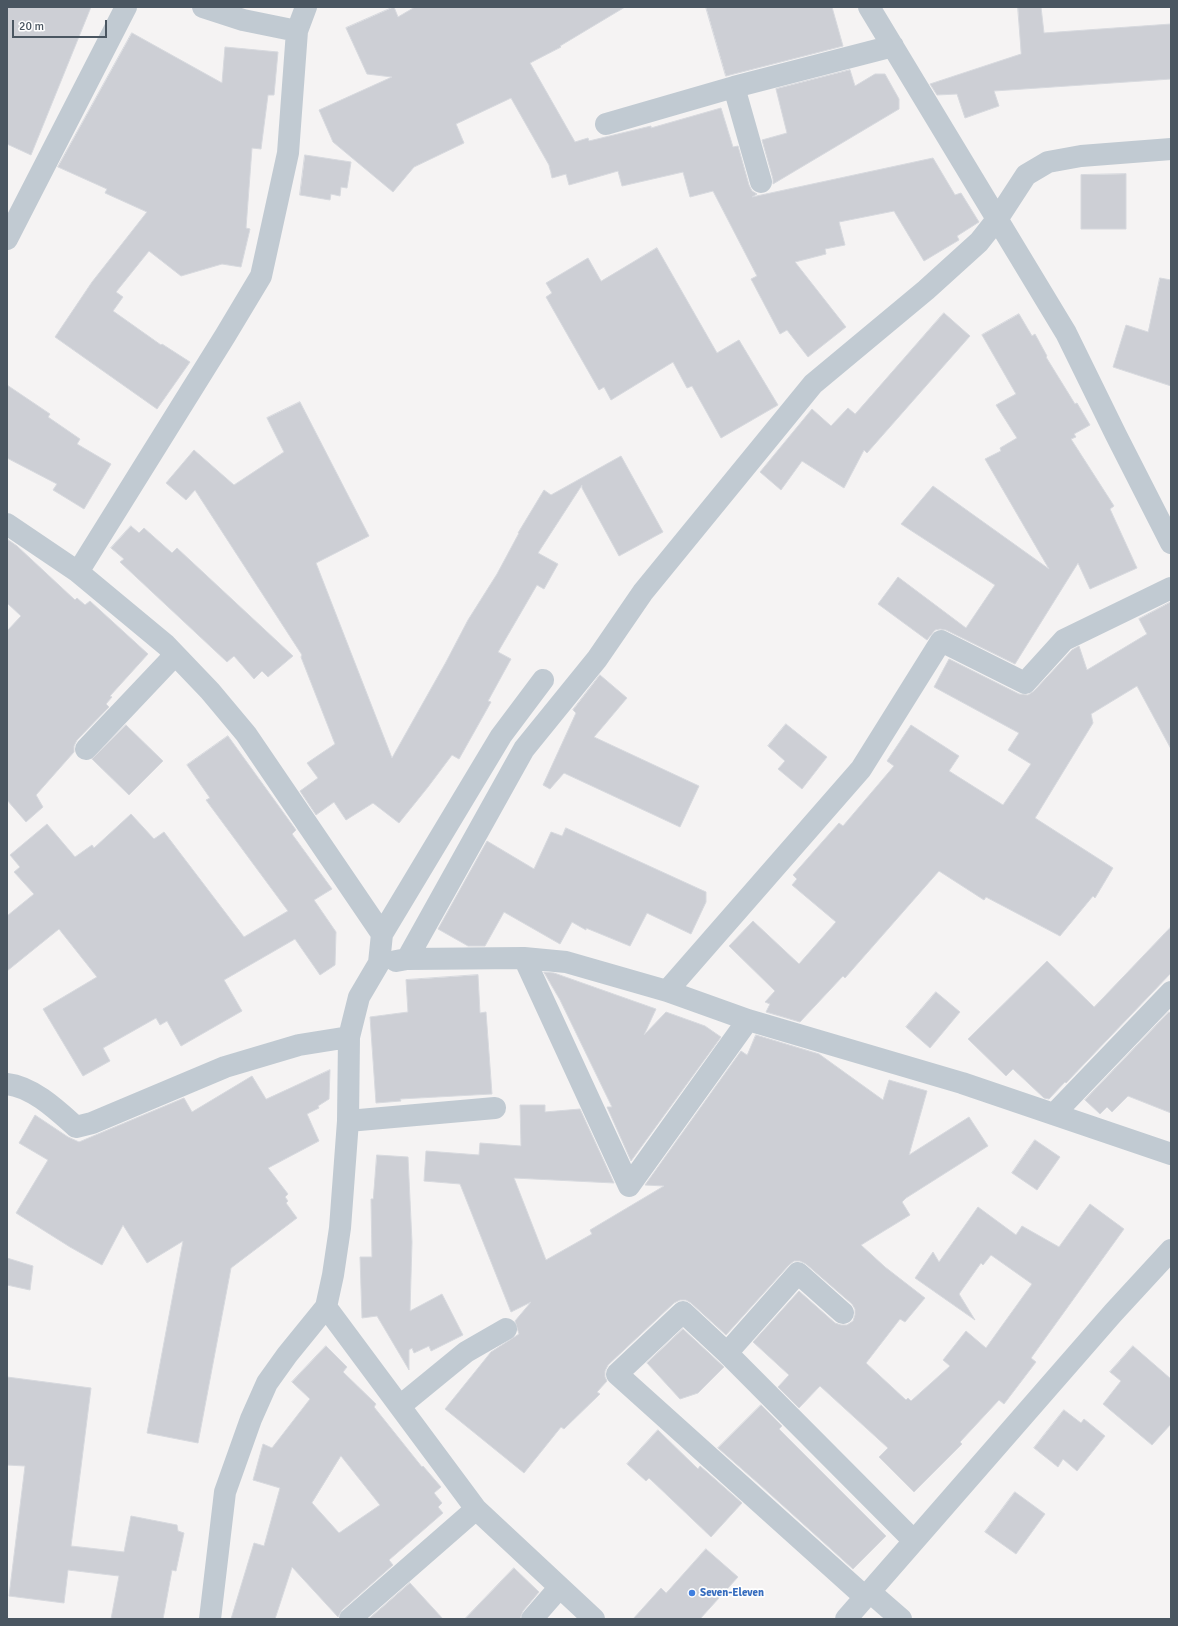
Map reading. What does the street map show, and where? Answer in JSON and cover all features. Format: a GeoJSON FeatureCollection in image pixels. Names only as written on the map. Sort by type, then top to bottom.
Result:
{"type":"FeatureCollection","features":[{"type":"Feature","properties":{"kind":"street"},"geometry":{"type":"LineString","coordinates":[[7,239],[126,7]]}},
{"type":"Feature","properties":{"kind":"street"},"geometry":{"type":"LineString","coordinates":[[203,7],[243,20],[297,31]]}},
{"type":"Feature","properties":{"kind":"street"},"geometry":{"type":"LineString","coordinates":[[78,572],[261,276],[288,152],[297,31],[306,7]]}},
{"type":"Feature","properties":{"kind":"street"},"geometry":{"type":"LineString","coordinates":[[869,7],[998,218],[1066,333],[1171,543]]}},
{"type":"Feature","properties":{"kind":"street"},"geometry":{"type":"LineString","coordinates":[[606,124],[734,87],[893,46]]}},
{"type":"Feature","properties":{"kind":"street"},"geometry":{"type":"LineString","coordinates":[[734,87],[762,182]]}},
{"type":"Feature","properties":{"kind":"street"},"geometry":{"type":"LineString","coordinates":[[407,959],[524,749],[597,659],[643,592],[813,384],[926,290],[979,242],[998,218],[1026,175],[1048,162],[1081,156],[1171,149]]}},
{"type":"Feature","properties":{"kind":"street"},"geometry":{"type":"LineString","coordinates":[[7,524],[78,572],[166,645],[210,690],[246,734],[382,934]]}},
{"type":"Feature","properties":{"kind":"street"},"geometry":{"type":"LineString","coordinates":[[667,991],[861,769],[941,641],[1025,683],[1064,640],[1171,588]]}},
{"type":"Feature","properties":{"kind":"street"},"geometry":{"type":"LineString","coordinates":[[86,749],[175,655]]}},
{"type":"Feature","properties":{"kind":"street"},"geometry":{"type":"LineString","coordinates":[[210,1619],[225,1492],[251,1419],[267,1383],[287,1355],[326,1307],[333,1275],[340,1228],[348,1121],[349,1037],[359,997],[379,963],[382,934],[501,736],[543,680]]}},
{"type":"Feature","properties":{"kind":"street"},"geometry":{"type":"LineString","coordinates":[[524,958],[629,1186],[748,1020]]}},
{"type":"Feature","properties":{"kind":"street"},"geometry":{"type":"LineString","coordinates":[[379,963],[407,959],[524,958],[566,962],[667,991],[748,1020],[962,1084],[1171,1154]]}},
{"type":"Feature","properties":{"kind":"street"},"geometry":{"type":"LineString","coordinates":[[1054,1114],[1171,992]]}},
{"type":"Feature","properties":{"kind":"street"},"geometry":{"type":"LineString","coordinates":[[7,1084],[18,1086],[36,1095],[76,1126],[92,1123],[225,1067],[299,1045],[349,1037]]}},
{"type":"Feature","properties":{"kind":"street"},"geometry":{"type":"LineString","coordinates":[[348,1121],[495,1108]]}},
{"type":"Feature","properties":{"kind":"street"},"geometry":{"type":"LineString","coordinates":[[846,1619],[1113,1313],[1171,1250]]}},
{"type":"Feature","properties":{"kind":"street"},"geometry":{"type":"LineString","coordinates":[[727,1353],[798,1273],[843,1313]]}},
{"type":"Feature","properties":{"kind":"street"},"geometry":{"type":"LineString","coordinates":[[326,1307],[476,1509],[594,1619]]}},
{"type":"Feature","properties":{"kind":"street"},"geometry":{"type":"LineString","coordinates":[[901,1619],[868,1595],[617,1374],[683,1312],[727,1353],[914,1541]]}},
{"type":"Feature","properties":{"kind":"street"},"geometry":{"type":"LineString","coordinates":[[400,1406],[466,1352],[506,1329]]}},
{"type":"Feature","properties":{"kind":"street"},"geometry":{"type":"LineString","coordinates":[[350,1619],[476,1509]]}},
{"type":"Feature","properties":{"kind":"street"},"geometry":{"type":"LineString","coordinates":[[532,1619],[559,1588]]}},
{"type":"Feature","properties":{"kind":"building"},"geometry":{"type":"Polygon","coordinates":[[[7,7],[91,7],[31,155],[7,144],[7,7]]]}},
{"type":"Feature","properties":{"kind":"building"},"geometry":{"type":"Polygon","coordinates":[[[394,7],[398,17],[415,7],[625,7],[560,46],[561,47],[530,63],[575,142],[588,138],[589,141],[651,126],[651,128],[721,108],[733,147],[738,146],[749,185],[752,191],[757,194],[752,197],[933,158],[955,195],[961,193],[979,222],[957,236],[959,240],[924,261],[894,211],[839,222],[845,245],[825,249],[826,254],[795,262],[846,327],[808,357],[787,330],[780,334],[751,279],[757,276],[713,191],[690,197],[683,172],[622,186],[618,171],[569,185],[566,174],[552,178],[549,165],[511,98],[456,124],[464,143],[414,167],[393,192],[333,142],[319,110],[392,77],[367,74],[346,28],[394,7]]]}},
{"type":"Feature","properties":{"kind":"building"},"geometry":{"type":"Polygon","coordinates":[[[706,7],[832,7],[843,46],[726,76],[706,7]]]}},
{"type":"Feature","properties":{"kind":"building"},"geometry":{"type":"Polygon","coordinates":[[[1018,7],[1041,7],[1044,33],[1171,24],[1171,79],[994,91],[999,106],[965,118],[957,94],[937,95],[930,84],[1021,54],[1018,7]]]}},
{"type":"Feature","properties":{"kind":"building"},"geometry":{"type":"Polygon","coordinates":[[[132,33],[222,83],[225,47],[278,52],[274,95],[268,95],[261,149],[252,148],[246,228],[250,229],[241,267],[222,264],[181,276],[149,251],[116,292],[123,297],[113,311],[161,345],[162,344],[190,362],[157,409],[55,337],[92,282],[147,212],[105,193],[107,189],[58,167],[132,33]]]}},
{"type":"Feature","properties":{"kind":"building"},"geometry":{"type":"Polygon","coordinates":[[[850,70],[855,86],[875,74],[885,74],[899,99],[899,109],[773,184],[773,179],[762,140],[787,133],[776,89],[850,70]]]}},
{"type":"Feature","properties":{"kind":"building"},"geometry":{"type":"Polygon","coordinates":[[[305,155],[351,162],[347,188],[341,187],[340,196],[331,194],[330,200],[300,195],[305,155]]]}},
{"type":"Feature","properties":{"kind":"building"},"geometry":{"type":"Polygon","coordinates":[[[1126,174],[1126,229],[1081,229],[1081,175],[1126,174]]]}},
{"type":"Feature","properties":{"kind":"building"},"geometry":{"type":"Polygon","coordinates":[[[657,248],[717,353],[739,340],[778,405],[721,438],[692,386],[687,388],[673,362],[611,400],[604,387],[599,390],[546,297],[552,293],[546,283],[588,258],[601,281],[657,248]]]}},
{"type":"Feature","properties":{"kind":"building"},"geometry":{"type":"Polygon","coordinates":[[[1160,278],[1171,280],[1171,386],[1113,367],[1126,325],[1148,332],[1160,278]]]}},
{"type":"Feature","properties":{"kind":"building"},"geometry":{"type":"Polygon","coordinates":[[[944,313],[970,336],[867,453],[864,450],[844,488],[802,461],[781,490],[760,472],[812,409],[831,426],[848,408],[855,414],[944,313]]]}},
{"type":"Feature","properties":{"kind":"building"},"geometry":{"type":"Polygon","coordinates":[[[1019,314],[1032,336],[1035,334],[1047,356],[1046,357],[1090,425],[1074,434],[1076,437],[1071,439],[1114,506],[1110,509],[1137,568],[1090,589],[1078,563],[1015,664],[946,630],[935,630],[927,640],[878,604],[898,577],[966,628],[995,585],[901,524],[933,486],[1049,569],[985,459],[1001,451],[1000,448],[1017,438],[996,405],[1016,394],[982,335],[1019,314]]]}},
{"type":"Feature","properties":{"kind":"building"},"geometry":{"type":"Polygon","coordinates":[[[7,385],[50,414],[48,417],[80,439],[77,444],[111,464],[84,509],[53,490],[57,484],[7,458],[7,385]]]}},
{"type":"Feature","properties":{"kind":"building"},"geometry":{"type":"Polygon","coordinates":[[[300,402],[369,536],[316,563],[392,758],[468,620],[497,574],[518,533],[544,490],[551,495],[621,456],[663,532],[619,556],[582,488],[582,485],[538,553],[558,564],[544,589],[537,585],[498,652],[511,659],[488,701],[491,702],[459,759],[452,755],[399,823],[373,803],[346,820],[334,802],[316,815],[300,791],[318,778],[307,763],[335,744],[301,657],[302,655],[195,490],[186,500],[166,483],[194,450],[234,485],[284,452],[267,418],[300,402]]]}},
{"type":"Feature","properties":{"kind":"building"},"geometry":{"type":"Polygon","coordinates":[[[131,526],[139,533],[144,528],[172,553],[177,548],[293,656],[268,677],[262,671],[254,679],[234,656],[227,662],[120,562],[124,559],[111,548],[131,526]]]}},
{"type":"Feature","properties":{"kind":"building"},"geometry":{"type":"Polygon","coordinates":[[[7,539],[17,546],[75,600],[77,598],[85,605],[90,601],[148,654],[110,696],[112,697],[106,704],[109,707],[77,740],[74,746],[74,752],[36,795],[43,807],[26,822],[7,800],[7,631],[21,616],[7,603],[7,539]]]}},
{"type":"Feature","properties":{"kind":"building"},"geometry":{"type":"Polygon","coordinates":[[[1171,602],[1171,749],[1137,686],[1091,714],[1093,723],[1035,818],[1113,868],[1095,898],[1093,896],[1060,936],[986,897],[984,900],[939,871],[845,978],[843,976],[800,1022],[766,1012],[770,1004],[765,1002],[775,991],[729,946],[753,921],[799,964],[836,922],[792,885],[797,879],[793,875],[839,823],[843,826],[894,766],[887,761],[911,725],[959,756],[949,771],[1003,805],[1031,764],[1008,750],[1019,733],[934,687],[949,659],[1019,694],[1028,695],[1034,691],[1072,650],[1079,646],[1087,670],[1147,634],[1139,619],[1171,602]]]}},
{"type":"Feature","properties":{"kind":"building"},"geometry":{"type":"Polygon","coordinates":[[[600,675],[627,698],[594,737],[699,786],[680,827],[564,773],[550,789],[543,785],[576,713],[573,710],[600,675]]]}},
{"type":"Feature","properties":{"kind":"building"},"geometry":{"type":"Polygon","coordinates":[[[786,724],[827,757],[802,789],[778,769],[785,761],[768,746],[786,724]]]}},
{"type":"Feature","properties":{"kind":"building"},"geometry":{"type":"Polygon","coordinates":[[[126,725],[163,761],[129,795],[92,759],[126,725]]]}},
{"type":"Feature","properties":{"kind":"building"},"geometry":{"type":"Polygon","coordinates":[[[228,736],[296,830],[292,834],[332,889],[314,900],[336,932],[335,965],[320,975],[295,939],[224,980],[242,1011],[181,1046],[167,1021],[160,1025],[156,1018],[103,1048],[110,1061],[83,1076],[43,1009],[97,977],[59,929],[7,971],[7,916],[34,894],[14,872],[20,867],[10,855],[47,824],[75,857],[92,845],[94,848],[131,814],[154,839],[164,832],[244,937],[288,911],[206,800],[210,798],[187,765],[228,736]]]}},
{"type":"Feature","properties":{"kind":"building"},"geometry":{"type":"Polygon","coordinates":[[[566,828],[706,892],[706,902],[691,934],[647,913],[630,946],[586,928],[586,930],[572,922],[560,944],[504,912],[485,946],[468,946],[438,929],[487,841],[534,869],[551,832],[562,836],[566,828]]]}},
{"type":"Feature","properties":{"kind":"building"},"geometry":{"type":"Polygon","coordinates":[[[1171,927],[1171,973],[1049,1099],[1044,1098],[1013,1069],[1006,1076],[968,1039],[1047,961],[1094,1007],[1171,927]]]}},
{"type":"Feature","properties":{"kind":"building"},"geometry":{"type":"Polygon","coordinates":[[[544,972],[554,973],[656,1009],[644,1035],[666,1012],[705,1026],[721,1037],[631,1161],[607,1107],[612,1107],[560,1000],[544,972]]]}},
{"type":"Feature","properties":{"kind":"building"},"geometry":{"type":"Polygon","coordinates":[[[478,975],[480,1013],[486,1012],[492,1094],[400,1099],[401,1101],[376,1103],[370,1017],[408,1012],[406,980],[478,975]]]}},
{"type":"Feature","properties":{"kind":"building"},"geometry":{"type":"Polygon","coordinates":[[[936,992],[960,1012],[930,1048],[906,1027],[936,992]]]}},
{"type":"Feature","properties":{"kind":"building"},"geometry":{"type":"Polygon","coordinates":[[[1169,1012],[1171,1014],[1171,1113],[1128,1096],[1112,1112],[1107,1107],[1100,1114],[1085,1100],[1169,1012]]]}},
{"type":"Feature","properties":{"kind":"building"},"geometry":{"type":"Polygon","coordinates":[[[756,1035],[819,1054],[883,1100],[889,1080],[927,1091],[909,1155],[969,1117],[988,1146],[906,1198],[902,1202],[910,1215],[861,1245],[885,1267],[925,1298],[905,1322],[900,1319],[866,1363],[906,1400],[908,1398],[911,1401],[950,1366],[943,1360],[966,1331],[986,1348],[1032,1284],[991,1255],[983,1265],[981,1263],[959,1294],[975,1320],[915,1278],[933,1252],[939,1262],[978,1207],[1016,1235],[1022,1226],[1059,1247],[1090,1204],[1124,1229],[1031,1358],[1036,1362],[1004,1404],[999,1400],[960,1442],[962,1444],[914,1492],[879,1457],[888,1448],[820,1386],[799,1408],[778,1387],[789,1375],[753,1342],[799,1291],[835,1323],[847,1325],[853,1321],[855,1309],[852,1304],[806,1264],[800,1261],[794,1261],[789,1265],[726,1335],[691,1303],[686,1300],[680,1300],[674,1303],[608,1365],[605,1371],[607,1381],[597,1392],[600,1394],[564,1429],[561,1427],[524,1473],[445,1409],[491,1352],[519,1334],[515,1321],[531,1302],[511,1312],[460,1184],[424,1181],[426,1151],[479,1155],[480,1143],[521,1146],[520,1105],[545,1105],[545,1112],[580,1109],[614,1183],[514,1178],[546,1260],[592,1234],[590,1230],[664,1186],[645,1185],[741,1051],[747,1055],[756,1035]]]}},
{"type":"Feature","properties":{"kind":"building"},"geometry":{"type":"Polygon","coordinates":[[[330,1070],[329,1099],[318,1106],[319,1108],[307,1114],[319,1141],[268,1168],[288,1194],[285,1197],[288,1201],[286,1203],[297,1218],[231,1268],[198,1443],[147,1433],[183,1241],[147,1263],[123,1225],[102,1265],[70,1247],[16,1213],[48,1160],[19,1143],[35,1115],[68,1137],[79,1142],[184,1098],[192,1112],[252,1076],[266,1099],[330,1070]]]}},
{"type":"Feature","properties":{"kind":"building"},"geometry":{"type":"Polygon","coordinates":[[[1035,1140],[1060,1157],[1037,1190],[1012,1173],[1035,1140]]]}},
{"type":"Feature","properties":{"kind":"building"},"geometry":{"type":"Polygon","coordinates":[[[377,1155],[408,1157],[412,1242],[410,1311],[442,1294],[463,1335],[431,1351],[429,1346],[414,1353],[412,1348],[409,1350],[409,1370],[377,1316],[362,1318],[360,1257],[372,1257],[371,1199],[373,1199],[377,1155]]]}},
{"type":"Feature","properties":{"kind":"building"},"geometry":{"type":"Polygon","coordinates":[[[7,1258],[33,1266],[30,1290],[7,1285],[7,1258]]]}},
{"type":"Feature","properties":{"kind":"building"},"geometry":{"type":"Polygon","coordinates":[[[683,1329],[724,1367],[698,1393],[680,1399],[647,1363],[683,1329]]]}},
{"type":"Feature","properties":{"kind":"building"},"geometry":{"type":"Polygon","coordinates":[[[326,1346],[347,1367],[343,1372],[376,1404],[374,1407],[422,1467],[423,1466],[441,1487],[434,1493],[442,1503],[438,1507],[443,1513],[389,1560],[393,1565],[342,1610],[338,1617],[292,1567],[275,1619],[231,1619],[254,1543],[264,1546],[280,1488],[253,1480],[263,1444],[272,1448],[310,1399],[292,1382],[326,1346]],[[341,1456],[312,1503],[339,1533],[380,1505],[341,1456]]]}},
{"type":"Feature","properties":{"kind":"building"},"geometry":{"type":"Polygon","coordinates":[[[1133,1346],[1171,1379],[1171,1424],[1152,1445],[1103,1404],[1121,1381],[1110,1372],[1133,1346]]]}},
{"type":"Feature","properties":{"kind":"building"},"geometry":{"type":"Polygon","coordinates":[[[7,1377],[91,1388],[71,1546],[124,1552],[131,1516],[177,1525],[178,1531],[184,1533],[176,1571],[172,1570],[163,1619],[111,1619],[119,1576],[68,1570],[64,1603],[9,1596],[25,1466],[7,1465],[7,1377]]]}},
{"type":"Feature","properties":{"kind":"building"},"geometry":{"type":"Polygon","coordinates":[[[761,1405],[782,1426],[779,1429],[886,1536],[853,1569],[718,1448],[761,1405]]]}},
{"type":"Feature","properties":{"kind":"building"},"geometry":{"type":"Polygon","coordinates":[[[1064,1410],[1081,1423],[1084,1419],[1105,1436],[1077,1471],[1063,1459],[1058,1467],[1034,1448],[1064,1410]]]}},
{"type":"Feature","properties":{"kind":"building"},"geometry":{"type":"Polygon","coordinates":[[[658,1430],[698,1469],[700,1466],[742,1503],[711,1537],[649,1478],[646,1481],[627,1464],[658,1430]]]}},
{"type":"Feature","properties":{"kind":"building"},"geometry":{"type":"Polygon","coordinates":[[[1015,1492],[1045,1514],[1016,1554],[985,1532],[1015,1492]]]}},
{"type":"Feature","properties":{"kind":"building"},"geometry":{"type":"Polygon","coordinates":[[[706,1549],[738,1577],[700,1619],[633,1619],[661,1588],[666,1593],[706,1549]]]}},
{"type":"Feature","properties":{"kind":"building"},"geometry":{"type":"Polygon","coordinates":[[[514,1568],[539,1592],[523,1611],[520,1619],[465,1619],[514,1568]]]}},
{"type":"Feature","properties":{"kind":"building"},"geometry":{"type":"Polygon","coordinates":[[[410,1583],[443,1619],[369,1619],[410,1583]]]}},
{"type":"Feature","properties":{"kind":"place","name":"Seven-Eleven"},"geometry":{"type":"Point","coordinates":[692,1593]}}]}
